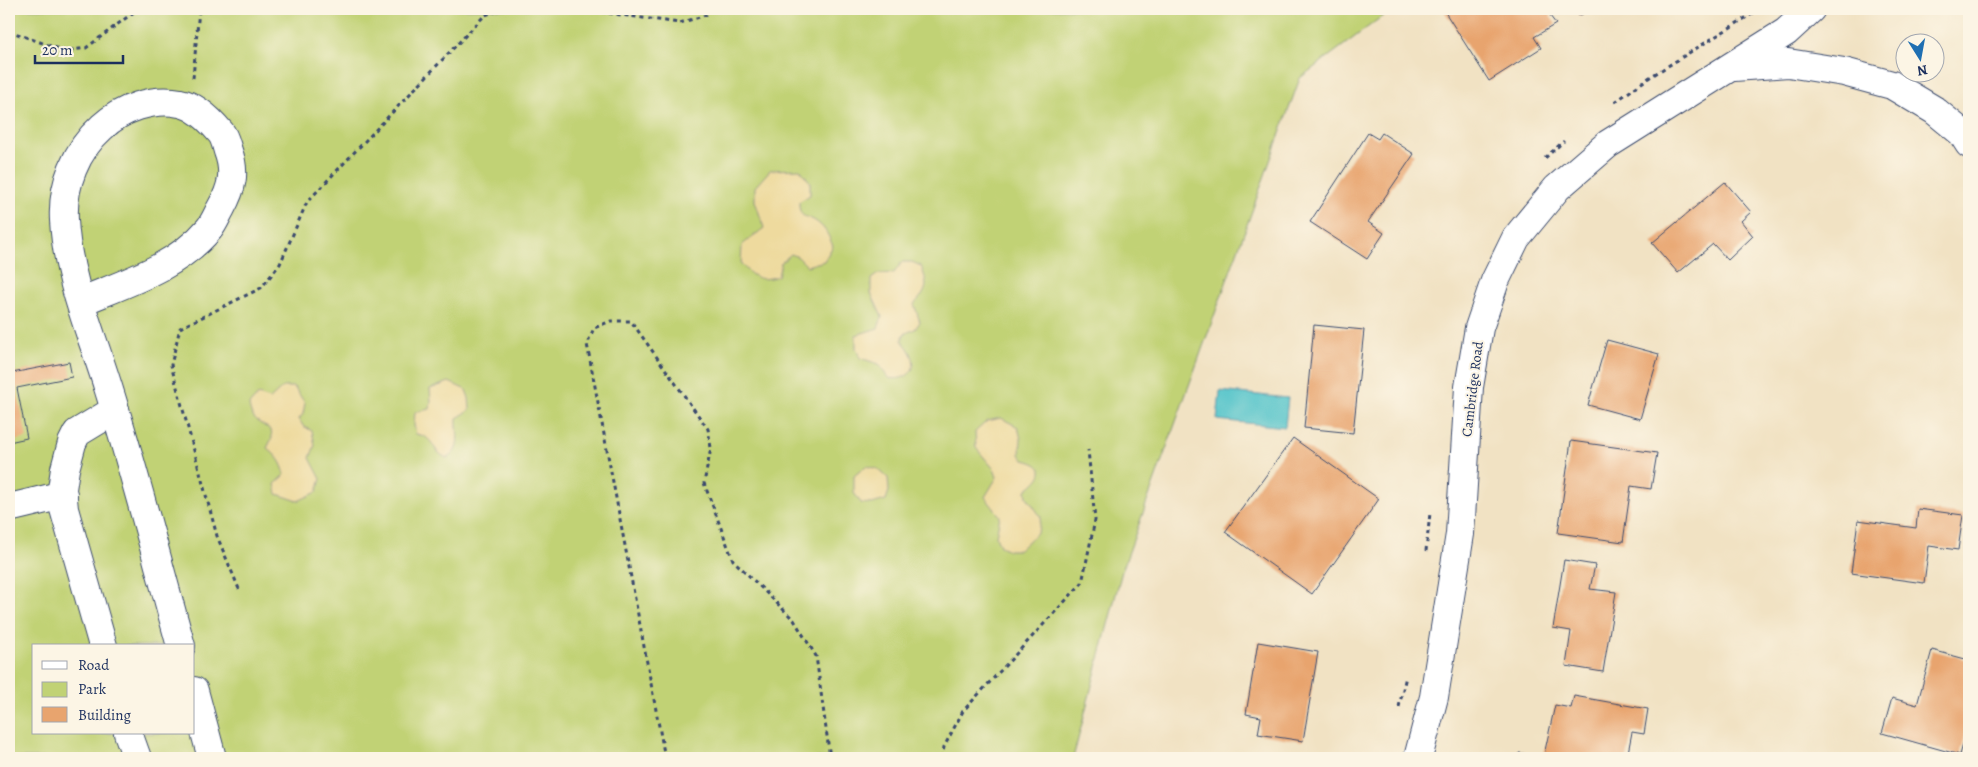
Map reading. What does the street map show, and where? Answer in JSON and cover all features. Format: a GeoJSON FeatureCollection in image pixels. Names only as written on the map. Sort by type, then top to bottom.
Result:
{"type":"FeatureCollection","features":[{"type":"Feature","properties":{"kind":"street","name":"Cambridge Road"},"geometry":{"type":"LineString","coordinates":[[1418,758],[1434,697],[1460,534],[1469,387],[1480,328],[1495,281],[1516,238],[1557,188],[1608,144],[1786,32],[1811,9]]}},
{"type":"Feature","properties":{"kind":"street"},"geometry":{"type":"LineString","coordinates":[[1730,68],[1788,63],[1844,72],[1892,85],[1934,110],[1962,133],[1969,144]]}},
{"type":"Feature","properties":{"kind":"street"},"geometry":{"type":"LineString","coordinates":[[80,302],[147,274],[181,255],[211,228],[229,193],[234,167],[223,135],[202,114],[181,103],[155,102],[130,108],[102,127],[81,152],[67,180],[64,216],[66,250],[80,302],[115,410],[180,644]]}},
{"type":"Feature","properties":{"kind":"street"},"geometry":{"type":"LineString","coordinates":[[102,644],[64,509],[62,489],[65,469],[77,432],[115,410]]}},
{"type":"Feature","properties":{"kind":"street"},"geometry":{"type":"LineString","coordinates":[[9,508],[63,496]]}},
{"type":"Feature","properties":{"kind":"street"},"geometry":{"type":"LineString","coordinates":[[195,695],[212,758]]}},
{"type":"Feature","properties":{"kind":"street"},"geometry":{"type":"LineString","coordinates":[[128,734],[137,758]]}},
{"type":"Feature","properties":{"kind":"path"},"geometry":{"type":"LineString","coordinates":[[9,31],[65,51],[86,48],[138,9]]}},
{"type":"Feature","properties":{"kind":"path"},"geometry":{"type":"LineString","coordinates":[[190,107],[199,9]]}},
{"type":"Feature","properties":{"kind":"path"},"geometry":{"type":"LineString","coordinates":[[239,589],[217,536],[171,365],[180,328],[261,288],[280,264],[307,202],[485,15],[503,9]]}},
{"type":"Feature","properties":{"kind":"path"},"geometry":{"type":"LineString","coordinates":[[577,9],[680,23],[706,15],[710,9]]}},
{"type":"Feature","properties":{"kind":"path"},"geometry":{"type":"LineString","coordinates":[[665,758],[587,344],[594,328],[611,321],[631,321],[708,429],[711,448],[704,483],[733,560],[794,620],[816,656],[830,758]]}},
{"type":"Feature","properties":{"kind":"path"},"geometry":{"type":"LineString","coordinates":[[942,758],[944,747],[963,711],[1082,583],[1095,520],[1088,450]]}},
{"type":"Feature","properties":{"kind":"green space"},"geometry":{"type":"Polygon","coordinates":[[[9,9],[1392,9],[1300,78],[1122,571],[1073,758],[9,758],[9,9]]]}},
{"type":"Feature","properties":{"kind":"sand"},"geometry":{"type":"Polygon","coordinates":[[[800,169],[810,182],[810,195],[799,202],[800,212],[821,225],[833,246],[824,261],[807,266],[798,257],[791,254],[781,263],[778,276],[766,279],[757,278],[741,264],[742,245],[764,228],[755,201],[755,187],[770,170],[800,169]]]}},
{"type":"Feature","properties":{"kind":"sand"},"geometry":{"type":"Polygon","coordinates":[[[902,262],[912,262],[921,266],[926,286],[925,291],[914,304],[920,322],[915,329],[904,334],[902,340],[912,357],[913,368],[907,376],[895,379],[888,378],[879,364],[860,358],[856,348],[856,335],[878,328],[882,317],[871,293],[871,279],[878,274],[894,273],[902,262]]]}},
{"type":"Feature","properties":{"kind":"sand"},"geometry":{"type":"Polygon","coordinates":[[[449,382],[466,390],[470,410],[457,418],[457,446],[447,458],[441,455],[427,438],[416,434],[414,425],[415,412],[430,409],[430,389],[449,382]]]}},
{"type":"Feature","properties":{"kind":"sand"},"geometry":{"type":"Polygon","coordinates":[[[283,387],[294,387],[305,403],[303,414],[299,419],[303,426],[312,431],[315,445],[310,458],[321,479],[317,492],[298,501],[277,494],[275,484],[285,475],[284,470],[279,460],[267,448],[272,438],[271,430],[254,418],[249,405],[258,395],[270,399],[283,387]]]}},
{"type":"Feature","properties":{"kind":"sand"},"geometry":{"type":"Polygon","coordinates":[[[1001,418],[1018,427],[1021,439],[1020,454],[1024,460],[1038,465],[1041,469],[1037,481],[1026,490],[1027,497],[1041,517],[1038,532],[1019,550],[1009,550],[1000,546],[996,536],[1000,516],[985,497],[997,477],[994,469],[976,448],[975,432],[987,421],[1001,418]]]}},
{"type":"Feature","properties":{"kind":"sand"},"geometry":{"type":"Polygon","coordinates":[[[866,466],[878,469],[888,478],[889,491],[886,500],[872,504],[861,503],[854,493],[854,476],[866,466]]]}},
{"type":"Feature","properties":{"kind":"water"},"geometry":{"type":"Polygon","coordinates":[[[1220,391],[1288,398],[1285,427],[1217,420],[1220,391]]]}},
{"type":"Feature","properties":{"kind":"building"},"geometry":{"type":"Polygon","coordinates":[[[1443,9],[1561,9],[1550,16],[1556,24],[1534,37],[1541,48],[1489,81],[1443,9]]]}},
{"type":"Feature","properties":{"kind":"building"},"geometry":{"type":"Polygon","coordinates":[[[1575,9],[1591,9],[1579,16],[1575,9]]]}},
{"type":"Feature","properties":{"kind":"building"},"geometry":{"type":"Polygon","coordinates":[[[1368,133],[1378,139],[1382,133],[1414,154],[1368,222],[1384,233],[1367,259],[1310,222],[1368,133]]]}},
{"type":"Feature","properties":{"kind":"building"},"geometry":{"type":"Polygon","coordinates":[[[1725,182],[1751,212],[1741,221],[1753,236],[1728,260],[1713,244],[1678,273],[1652,243],[1725,182]]]}},
{"type":"Feature","properties":{"kind":"building"},"geometry":{"type":"Polygon","coordinates":[[[1314,325],[1364,330],[1353,433],[1304,428],[1314,325]]]}},
{"type":"Feature","properties":{"kind":"building"},"geometry":{"type":"Polygon","coordinates":[[[1607,340],[1659,354],[1640,419],[1588,405],[1607,340]]]}},
{"type":"Feature","properties":{"kind":"building"},"geometry":{"type":"Polygon","coordinates":[[[10,359],[12,373],[69,362],[72,377],[17,388],[27,438],[9,442],[10,359]]]}},
{"type":"Feature","properties":{"kind":"building"},"geometry":{"type":"Polygon","coordinates":[[[1293,438],[1379,499],[1312,594],[1225,532],[1293,438]]]}},
{"type":"Feature","properties":{"kind":"building"},"geometry":{"type":"Polygon","coordinates":[[[1571,441],[1657,453],[1651,489],[1631,486],[1623,542],[1558,533],[1571,441]]]}},
{"type":"Feature","properties":{"kind":"building"},"geometry":{"type":"Polygon","coordinates":[[[1918,509],[1963,515],[1958,550],[1929,546],[1924,583],[1851,573],[1858,520],[1916,528],[1918,509]]]}},
{"type":"Feature","properties":{"kind":"building"},"geometry":{"type":"Polygon","coordinates":[[[1564,560],[1595,565],[1590,589],[1616,592],[1603,672],[1566,666],[1571,631],[1553,628],[1564,560]]]}},
{"type":"Feature","properties":{"kind":"building"},"geometry":{"type":"Polygon","coordinates":[[[1258,642],[1318,652],[1303,741],[1258,734],[1261,717],[1246,714],[1258,642]]]}},
{"type":"Feature","properties":{"kind":"building"},"geometry":{"type":"Polygon","coordinates":[[[1932,650],[1969,660],[1969,723],[1960,755],[1882,733],[1892,698],[1917,705],[1932,650]]]}},
{"type":"Feature","properties":{"kind":"building"},"geometry":{"type":"Polygon","coordinates":[[[1574,696],[1648,709],[1644,734],[1632,732],[1627,758],[1516,758],[1519,753],[1544,755],[1555,705],[1571,708],[1574,696]]]}}]}
